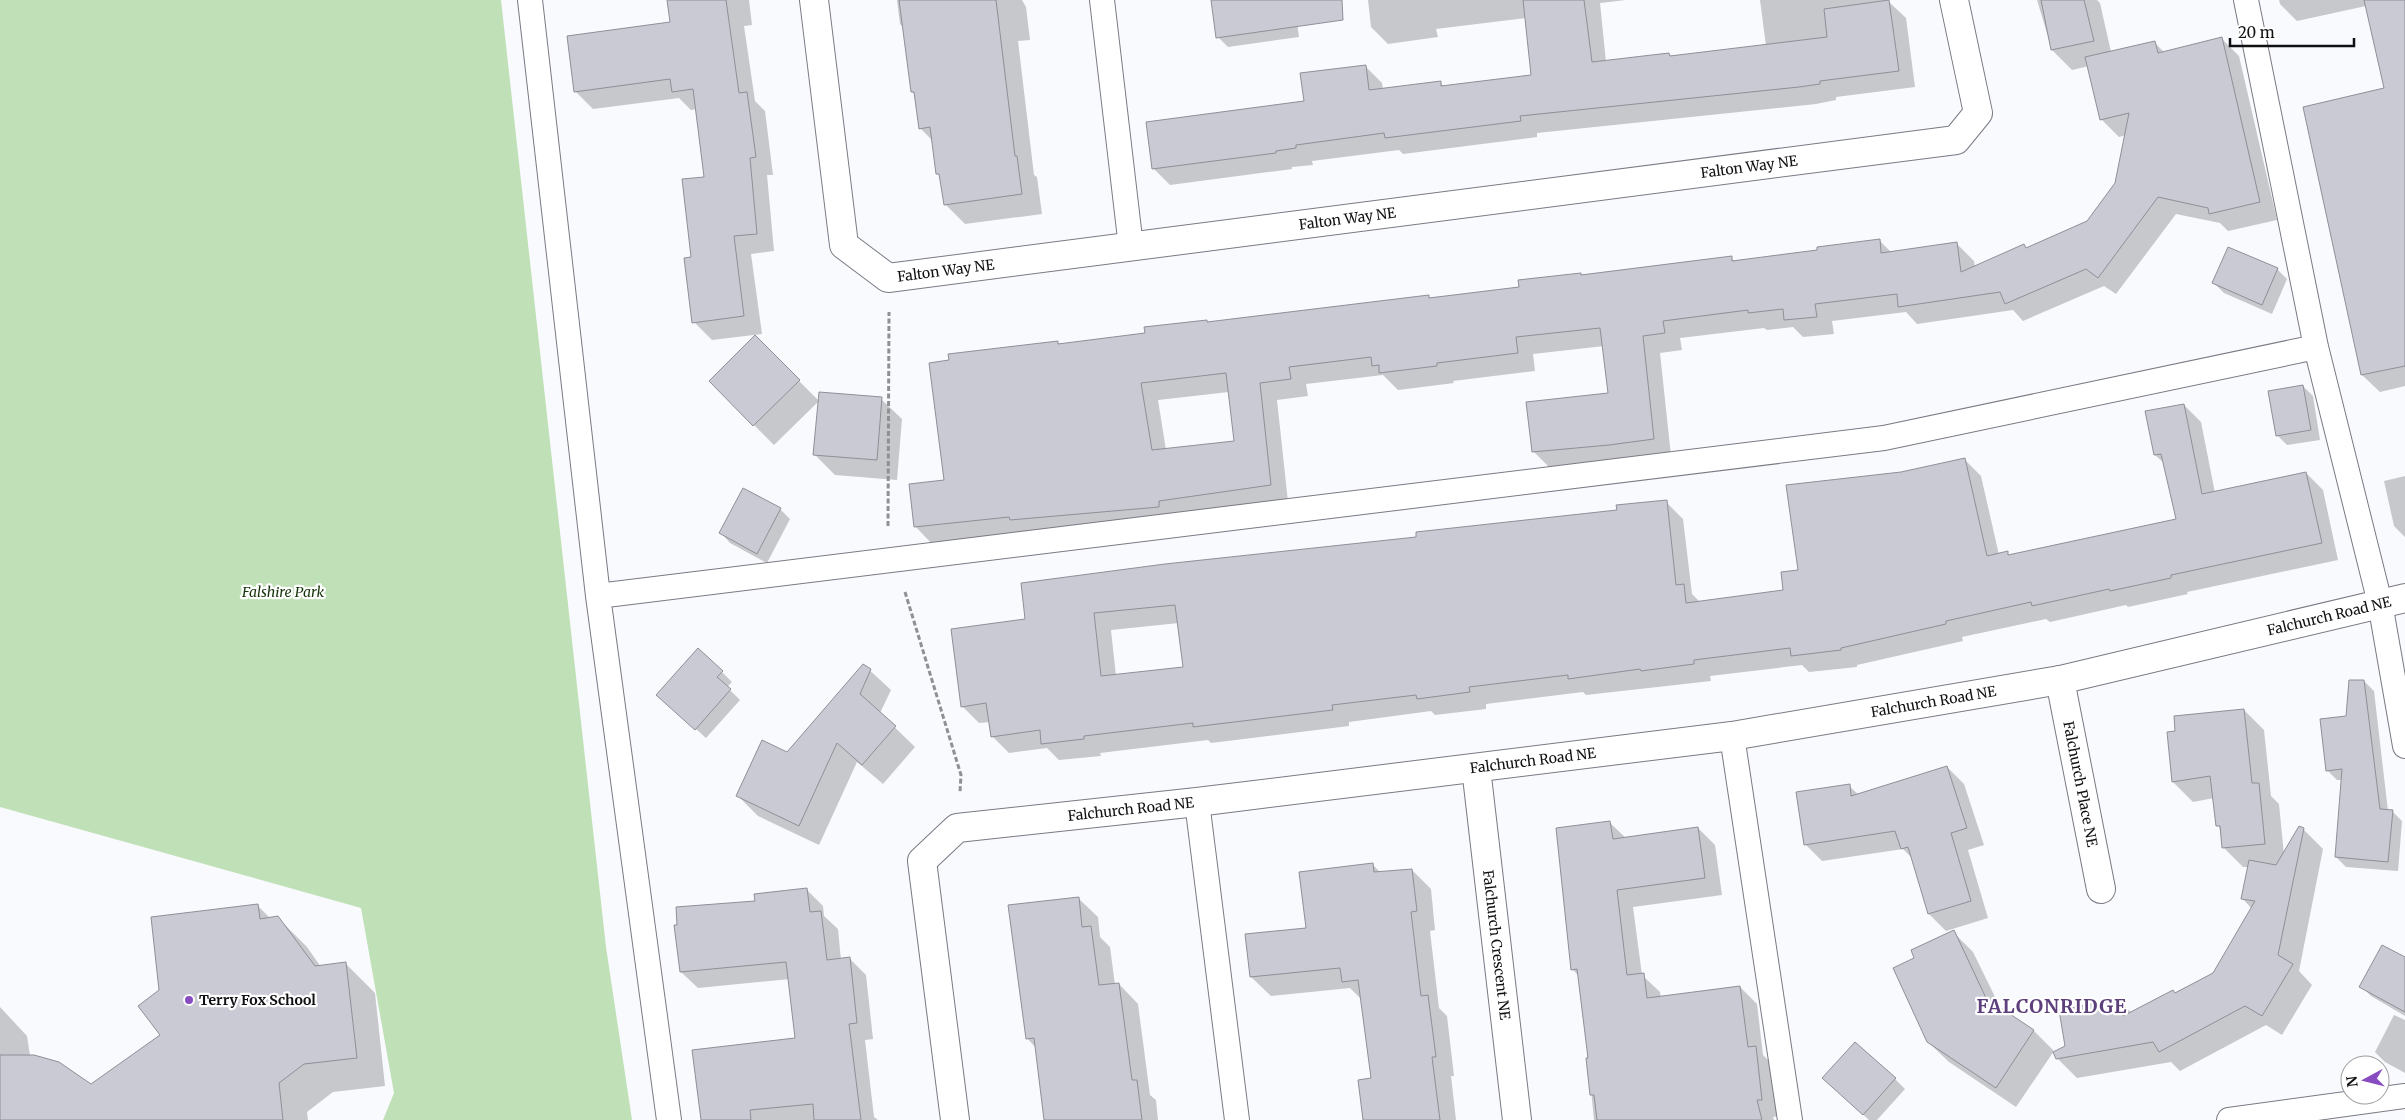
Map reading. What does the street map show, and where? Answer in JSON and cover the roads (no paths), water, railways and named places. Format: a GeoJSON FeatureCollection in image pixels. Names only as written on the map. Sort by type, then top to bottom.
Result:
{"type":"FeatureCollection","features":[{"type":"Feature","properties":{"kind":"street","name":"Falton Way NE"},"geometry":{"type":"LineString","coordinates":[[814,0],[844,245],[888,278],[1956,140],[1978,113],[1954,0]]}},
{"type":"Feature","properties":{"kind":"street","name":"Falchurch Road NE"},"geometry":{"type":"LineString","coordinates":[[955,1120],[922,861],[957,828],[1197,802],[1732,736],[2060,680],[2393,601]]}},
{"type":"Feature","properties":{"kind":"street","name":"Falchurch Place NE"},"geometry":{"type":"LineString","coordinates":[[2060,680],[2101,889]]}},
{"type":"Feature","properties":{"kind":"street","name":"Falchurch Crescent NE"},"geometry":{"type":"LineString","coordinates":[[1476,768],[1517,1120]]}},
{"type":"Feature","properties":{"kind":"lane"},"geometry":{"type":"LineString","coordinates":[[530,0],[598,596],[669,1120]]}},
{"type":"Feature","properties":{"kind":"lane"},"geometry":{"type":"LineString","coordinates":[[1102,0],[1131,247]]}},
{"type":"Feature","properties":{"kind":"lane"},"geometry":{"type":"LineString","coordinates":[[2246,0],[2316,347],[2393,601],[2405,746]]}},
{"type":"Feature","properties":{"kind":"lane"},"geometry":{"type":"LineString","coordinates":[[598,596],[1884,438],[2316,347]]}},
{"type":"Feature","properties":{"kind":"lane"},"geometry":{"type":"LineString","coordinates":[[1732,736],[1790,1120]]}},
{"type":"Feature","properties":{"kind":"lane"},"geometry":{"type":"LineString","coordinates":[[1197,802],[1237,1120]]}},
{"type":"Feature","properties":{"kind":"lane"},"geometry":{"type":"LineString","coordinates":[[2229,1120],[2405,1096]]}},
{"type":"Feature","properties":{"kind":"place","name":"Terry Fox School"},"geometry":{"type":"Point","coordinates":[189,1000]}},
{"type":"Feature","properties":{"kind":"district","name":"FALCONRIDGE"},"geometry":{"type":"Point","coordinates":[2052,1006]}},
{"type":"Feature","properties":{"kind":"park label","name":"Falshire Park"},"geometry":{"type":"Point","coordinates":[283,592]}}]}
